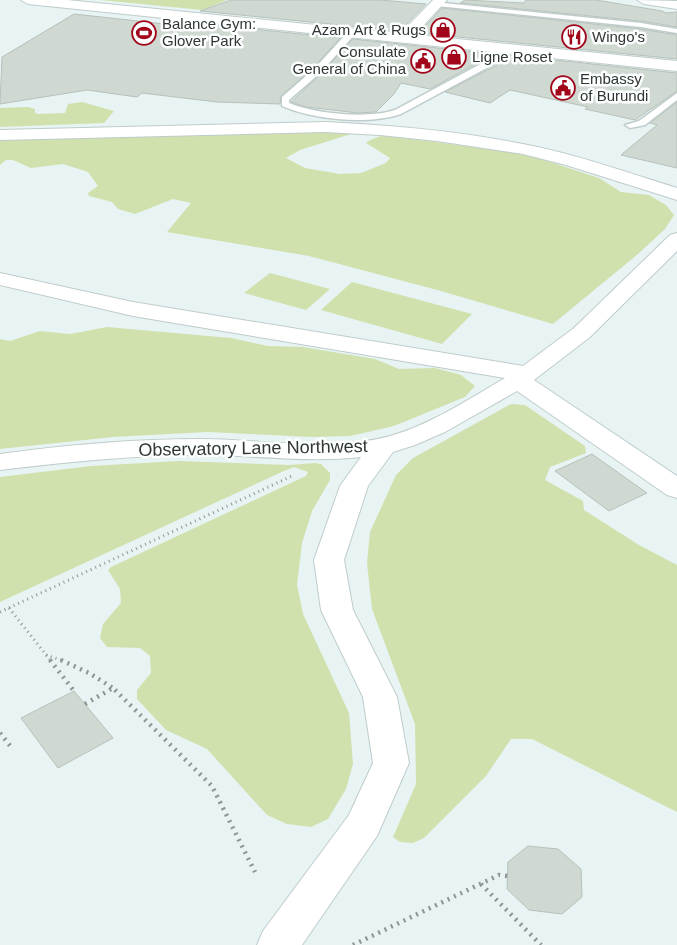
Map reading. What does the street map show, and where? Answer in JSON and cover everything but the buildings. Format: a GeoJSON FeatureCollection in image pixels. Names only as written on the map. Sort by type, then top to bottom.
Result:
{"type":"FeatureCollection","features":[{"type":"Feature","properties":{"kind":"street"},"geometry":{"type":"LineString","coordinates":[[28,0],[677,66]]}},
{"type":"Feature","properties":{"kind":"street"},"geometry":{"type":"LineString","coordinates":[[644,0],[677,5]]}},
{"type":"Feature","properties":{"kind":"street"},"geometry":{"type":"LineString","coordinates":[[404,38],[438,2]]}},
{"type":"Feature","properties":{"kind":"street"},"geometry":{"type":"LineString","coordinates":[[0,135],[325,127],[380,130],[437,136],[522,149],[677,194]]}},
{"type":"Feature","properties":{"kind":"street","name":"Observatory Lane Northwest"},"geometry":{"type":"LineString","coordinates":[[0,462],[107,451],[151,449],[200,448],[306,451],[371,448],[417,435],[451,419],[549,359],[582,332],[677,239]]}},
{"type":"Feature","properties":{"kind":"street"},"geometry":{"type":"LineString","coordinates":[[0,279],[133,309],[522,377],[677,489]]}},
{"type":"Feature","properties":{"kind":"street"},"geometry":{"type":"LineString","coordinates":[[278,945],[364,825],[391,763],[380,697],[337,610],[329,560],[354,486],[383,446]]}},
{"type":"Feature","properties":{"kind":"lane"},"geometry":{"type":"LineString","coordinates":[[438,2],[677,31]]}},
{"type":"Feature","properties":{"kind":"lane"},"geometry":{"type":"LineString","coordinates":[[352,33],[316,71],[285,99],[285,104],[300,109],[367,117],[386,116],[398,112],[493,60],[508,49]]}},
{"type":"Feature","properties":{"kind":"lane"},"geometry":{"type":"LineString","coordinates":[[630,125],[642,123],[677,96]]}},
{"type":"Feature","properties":{"kind":"path"},"geometry":{"type":"LineString","coordinates":[[0,612],[295,474]]}},
{"type":"Feature","properties":{"kind":"path"},"geometry":{"type":"LineString","coordinates":[[9,608],[74,691]]}},
{"type":"Feature","properties":{"kind":"path"},"geometry":{"type":"LineString","coordinates":[[46,655],[62,659],[89,672],[113,688],[212,786],[255,872]]}},
{"type":"Feature","properties":{"kind":"path"},"geometry":{"type":"LineString","coordinates":[[84,704],[113,688]]}},
{"type":"Feature","properties":{"kind":"path"},"geometry":{"type":"LineString","coordinates":[[0,733],[12,748]]}},
{"type":"Feature","properties":{"kind":"path"},"geometry":{"type":"LineString","coordinates":[[353,945],[499,875],[507,876]]}},
{"type":"Feature","properties":{"kind":"path"},"geometry":{"type":"LineString","coordinates":[[481,884],[541,945]]}},
{"type":"Feature","properties":{"kind":"green space"},"geometry":{"type":"Polygon","coordinates":[[[101,0],[227,0],[202,10],[101,0]]]}},
{"type":"Feature","properties":{"kind":"green space"},"geometry":{"type":"Polygon","coordinates":[[[82,102],[114,111],[104,123],[0,127],[0,108],[28,107],[35,109],[35,113],[38,114],[65,113],[68,104],[82,102]]]}},
{"type":"Feature","properties":{"kind":"green space"},"geometry":{"type":"Polygon","coordinates":[[[283,132],[354,133],[300,150],[286,158],[305,168],[340,174],[361,173],[386,163],[390,158],[366,143],[370,140],[381,136],[413,139],[535,157],[599,178],[621,192],[649,195],[666,205],[674,215],[665,229],[638,254],[553,324],[441,291],[309,256],[167,232],[191,203],[173,199],[135,214],[118,209],[112,202],[89,196],[88,193],[98,186],[88,172],[63,164],[31,168],[13,160],[6,160],[0,165],[0,140],[283,132]]]}},
{"type":"Feature","properties":{"kind":"green space"},"geometry":{"type":"Polygon","coordinates":[[[270,273],[330,289],[306,310],[244,293],[270,273]]]}},
{"type":"Feature","properties":{"kind":"green space"},"geometry":{"type":"Polygon","coordinates":[[[352,282],[472,314],[442,344],[321,310],[352,282]]]}},
{"type":"Feature","properties":{"kind":"green space"},"geometry":{"type":"Polygon","coordinates":[[[107,327],[231,338],[268,346],[303,347],[375,359],[399,369],[435,368],[461,375],[475,386],[465,397],[394,426],[350,436],[311,437],[207,432],[113,437],[0,449],[0,339],[10,341],[40,331],[70,334],[107,327]]]}},
{"type":"Feature","properties":{"kind":"green space"},"geometry":{"type":"Polygon","coordinates":[[[511,404],[525,405],[585,446],[586,453],[550,467],[545,480],[583,501],[584,510],[639,545],[677,565],[677,812],[532,739],[511,739],[486,776],[424,838],[413,843],[400,842],[393,837],[416,784],[415,724],[372,609],[367,563],[370,532],[396,475],[413,458],[511,404]]]}},
{"type":"Feature","properties":{"kind":"green space"},"geometry":{"type":"Polygon","coordinates":[[[179,461],[289,465],[315,463],[321,464],[330,473],[330,480],[312,511],[302,543],[297,585],[303,614],[349,713],[353,764],[346,789],[328,819],[311,827],[287,824],[267,815],[207,749],[166,730],[137,699],[137,690],[151,673],[150,656],[140,648],[107,647],[100,638],[103,624],[121,603],[120,589],[108,570],[111,567],[306,476],[308,472],[294,467],[284,471],[0,602],[0,477],[91,466],[179,461]]]}},
{"type":"Feature","properties":{"kind":"place","name":"Azam Art & Rugs"},"geometry":{"type":"Point","coordinates":[443,30]}},
{"type":"Feature","properties":{"kind":"place","name":"Balance Gym: Glover Park"},"geometry":{"type":"Point","coordinates":[144,33]}},
{"type":"Feature","properties":{"kind":"place","name":"Wingo's"},"geometry":{"type":"Point","coordinates":[574,37]}},
{"type":"Feature","properties":{"kind":"place","name":"Ligne Roset"},"geometry":{"type":"Point","coordinates":[454,57]}},
{"type":"Feature","properties":{"kind":"place","name":"Consulate General of China"},"geometry":{"type":"Point","coordinates":[423,61]}},
{"type":"Feature","properties":{"kind":"place","name":"Embassy of Burundi"},"geometry":{"type":"Point","coordinates":[563,88]}}]}
